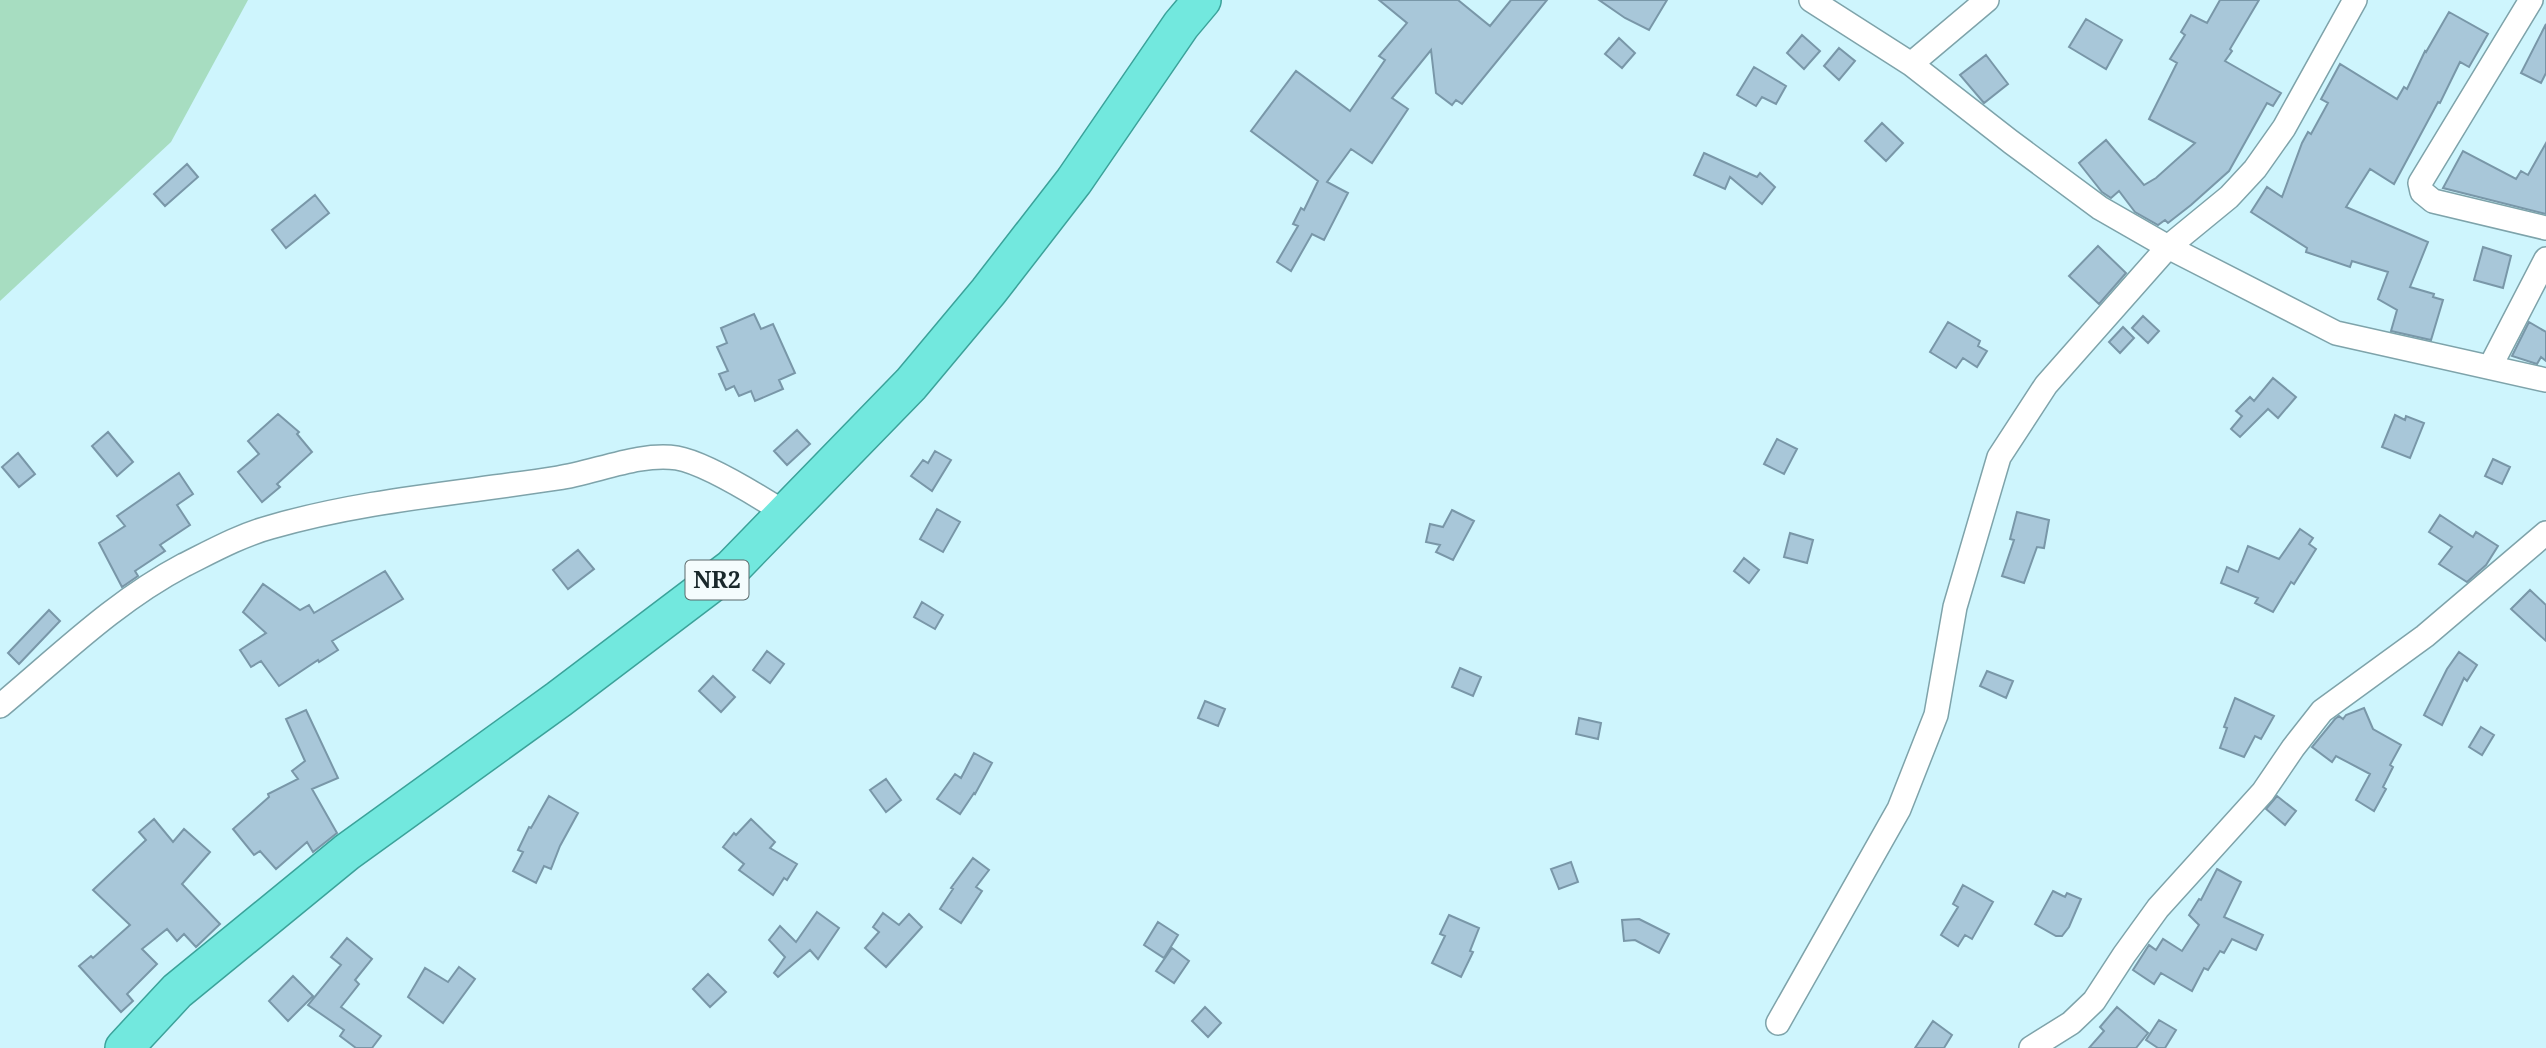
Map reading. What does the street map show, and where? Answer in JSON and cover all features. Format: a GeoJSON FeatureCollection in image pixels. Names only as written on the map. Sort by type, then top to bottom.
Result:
{"type":"FeatureCollection","features":[{"type":"Feature","properties":{"kind":"highway","name":"NR2"},"geometry":{"type":"LineString","coordinates":[[124,1048],[177,991],[347,852],[676,613],[732,568],[911,384],[988,292],[1074,181],[1181,25],[1202,0]]}},
{"type":"Feature","properties":{"kind":"street"},"geometry":{"type":"LineString","coordinates":[[1811,0],[1911,64],[2100,208],[2168,247],[2336,333],[2546,380]]}},
{"type":"Feature","properties":{"kind":"street"},"geometry":{"type":"LineString","coordinates":[[1911,64],[1987,0]]}},
{"type":"Feature","properties":{"kind":"street"},"geometry":{"type":"LineString","coordinates":[[1778,1023],[1899,809],[1937,715],[1955,607],[1999,457],[2046,385],[2168,247],[2229,197],[2255,169],[2284,128],[2355,0]]}},
{"type":"Feature","properties":{"kind":"street"},"geometry":{"type":"LineString","coordinates":[[2531,0],[2420,184],[2422,192],[2432,201],[2546,228]]}},
{"type":"Feature","properties":{"kind":"street"},"geometry":{"type":"LineString","coordinates":[[2490,368],[2546,259]]}},
{"type":"Feature","properties":{"kind":"street"},"geometry":{"type":"LineString","coordinates":[[0,706],[89,628],[139,593],[183,566],[234,541],[292,521],[422,496],[561,478],[657,457],[679,458],[692,463],[785,513]]}},
{"type":"Feature","properties":{"kind":"street"},"geometry":{"type":"LineString","coordinates":[[2031,1048],[2071,1023],[2094,1001],[2158,908],[2263,792],[2322,711],[2425,636],[2546,533]]}},
{"type":"Feature","properties":{"kind":"green space"},"geometry":{"type":"Polygon","coordinates":[[[0,0],[248,0],[171,142],[0,301],[0,0]]]}},
{"type":"Feature","properties":{"kind":"building"},"geometry":{"type":"Polygon","coordinates":[[[1379,0],[1458,0],[1490,26],[1511,0],[1547,0],[1462,104],[1456,100],[1452,105],[1436,93],[1431,50],[1392,98],[1408,109],[1372,163],[1351,149],[1327,182],[1348,193],[1324,240],[1312,234],[1291,271],[1277,262],[1298,226],[1293,224],[1301,208],[1304,210],[1318,181],[1251,131],[1296,71],[1350,111],[1385,60],[1379,56],[1407,23],[1379,0]]]}},
{"type":"Feature","properties":{"kind":"building"},"geometry":{"type":"Polygon","coordinates":[[[1599,0],[1667,0],[1649,30],[1599,0]]]}},
{"type":"Feature","properties":{"kind":"building"},"geometry":{"type":"Polygon","coordinates":[[[2220,0],[2259,0],[2225,61],[2281,93],[2273,106],[2267,103],[2229,171],[2168,223],[2165,220],[2158,225],[2135,212],[2119,191],[2111,198],[2102,192],[2079,163],[2106,140],[2144,185],[2156,178],[2195,143],[2149,119],[2177,63],[2170,59],[2185,35],[2181,32],[2191,15],[2207,23],[2220,0]]]}},
{"type":"Feature","properties":{"kind":"building"},"geometry":{"type":"Polygon","coordinates":[[[2449,12],[2488,34],[2469,67],[2460,62],[2394,184],[2370,169],[2346,207],[2428,242],[2410,287],[2434,294],[2433,297],[2443,300],[2431,340],[2391,331],[2397,310],[2378,299],[2388,272],[2352,261],[2350,267],[2306,252],[2307,248],[2251,212],[2267,187],[2282,197],[2302,143],[2308,132],[2311,134],[2328,103],[2321,99],[2340,64],[2397,99],[2404,87],[2407,89],[2425,51],[2449,12]]]}},
{"type":"Feature","properties":{"kind":"building"},"geometry":{"type":"Polygon","coordinates":[[[2086,19],[2122,40],[2106,69],[2069,47],[2086,19]]]}},
{"type":"Feature","properties":{"kind":"building"},"geometry":{"type":"Polygon","coordinates":[[[2546,24],[2546,73],[2541,83],[2521,73],[2546,24]]]}},
{"type":"Feature","properties":{"kind":"building"},"geometry":{"type":"Polygon","coordinates":[[[1802,35],[1820,51],[1804,69],[1787,53],[1802,35]]]}},
{"type":"Feature","properties":{"kind":"building"},"geometry":{"type":"Polygon","coordinates":[[[1619,38],[1635,53],[1622,68],[1605,54],[1619,38]]]}},
{"type":"Feature","properties":{"kind":"building"},"geometry":{"type":"Polygon","coordinates":[[[1839,48],[1855,61],[1839,80],[1824,66],[1839,48]]]}},
{"type":"Feature","properties":{"kind":"building"},"geometry":{"type":"Polygon","coordinates":[[[1986,55],[2008,84],[1984,103],[1960,75],[1986,55]]]}},
{"type":"Feature","properties":{"kind":"building"},"geometry":{"type":"Polygon","coordinates":[[[1754,67],[1786,86],[1776,104],[1762,97],[1756,106],[1737,95],[1754,67]]]}},
{"type":"Feature","properties":{"kind":"building"},"geometry":{"type":"Polygon","coordinates":[[[1882,123],[1903,143],[1886,161],[1865,141],[1882,123]]]}},
{"type":"Feature","properties":{"kind":"building"},"geometry":{"type":"Polygon","coordinates":[[[2546,143],[2546,214],[2443,188],[2463,151],[2516,179],[2521,171],[2528,175],[2546,143]]]}},
{"type":"Feature","properties":{"kind":"building"},"geometry":{"type":"Polygon","coordinates":[[[1704,153],[1757,177],[1760,173],[1775,187],[1762,204],[1730,177],[1725,189],[1694,175],[1704,153]]]}},
{"type":"Feature","properties":{"kind":"building"},"geometry":{"type":"Polygon","coordinates":[[[187,164],[198,177],[165,206],[154,194],[187,164]]]}},
{"type":"Feature","properties":{"kind":"building"},"geometry":{"type":"Polygon","coordinates":[[[315,195],[329,213],[286,248],[272,230],[315,195]]]}},
{"type":"Feature","properties":{"kind":"building"},"geometry":{"type":"Polygon","coordinates":[[[2098,246],[2126,273],[2099,304],[2069,276],[2098,246]]]}},
{"type":"Feature","properties":{"kind":"building"},"geometry":{"type":"Polygon","coordinates":[[[2483,247],[2511,256],[2503,288],[2474,280],[2483,247]]]}},
{"type":"Feature","properties":{"kind":"building"},"geometry":{"type":"Polygon","coordinates":[[[754,314],[761,329],[773,324],[795,373],[779,380],[783,389],[755,401],[751,391],[739,396],[734,386],[726,390],[719,374],[728,371],[717,347],[727,343],[721,328],[754,314]]]}},
{"type":"Feature","properties":{"kind":"building"},"geometry":{"type":"Polygon","coordinates":[[[2143,316],[2159,331],[2148,343],[2132,328],[2143,316]]]}},
{"type":"Feature","properties":{"kind":"building"},"geometry":{"type":"Polygon","coordinates":[[[1948,322],[1980,341],[1978,346],[1987,351],[1977,367],[1963,358],[1956,368],[1930,352],[1948,322]]]}},
{"type":"Feature","properties":{"kind":"building"},"geometry":{"type":"Polygon","coordinates":[[[2529,322],[2546,332],[2546,361],[2541,357],[2537,364],[2512,356],[2529,322]]]}},
{"type":"Feature","properties":{"kind":"building"},"geometry":{"type":"Polygon","coordinates":[[[2123,327],[2134,338],[2120,353],[2109,342],[2123,327]]]}},
{"type":"Feature","properties":{"kind":"building"},"geometry":{"type":"Polygon","coordinates":[[[2273,378],[2296,397],[2278,418],[2268,409],[2240,437],[2231,429],[2242,416],[2236,411],[2250,397],[2254,401],[2273,378]]]}},
{"type":"Feature","properties":{"kind":"building"},"geometry":{"type":"Polygon","coordinates":[[[278,414],[299,432],[297,434],[312,452],[277,484],[280,487],[262,502],[238,472],[259,454],[248,441],[278,414]]]}},
{"type":"Feature","properties":{"kind":"building"},"geometry":{"type":"Polygon","coordinates":[[[2395,415],[2405,420],[2406,416],[2424,423],[2410,458],[2382,447],[2395,415]]]}},
{"type":"Feature","properties":{"kind":"building"},"geometry":{"type":"Polygon","coordinates":[[[797,430],[810,444],[787,465],[774,451],[797,430]]]}},
{"type":"Feature","properties":{"kind":"building"},"geometry":{"type":"Polygon","coordinates":[[[108,432],[133,462],[117,476],[92,446],[108,432]]]}},
{"type":"Feature","properties":{"kind":"building"},"geometry":{"type":"Polygon","coordinates":[[[1777,439],[1797,449],[1784,474],[1764,464],[1777,439]]]}},
{"type":"Feature","properties":{"kind":"building"},"geometry":{"type":"Polygon","coordinates":[[[935,451],[951,460],[932,491],[911,476],[923,460],[928,463],[935,451]]]}},
{"type":"Feature","properties":{"kind":"building"},"geometry":{"type":"Polygon","coordinates":[[[18,453],[35,474],[19,487],[2,467],[18,453]]]}},
{"type":"Feature","properties":{"kind":"building"},"geometry":{"type":"Polygon","coordinates":[[[2493,459],[2510,467],[2502,484],[2485,476],[2493,459]]]}},
{"type":"Feature","properties":{"kind":"building"},"geometry":{"type":"Polygon","coordinates":[[[179,473],[193,494],[177,505],[190,525],[160,545],[165,551],[135,571],[138,576],[122,587],[99,543],[125,526],[117,516],[179,473]]]}},
{"type":"Feature","properties":{"kind":"building"},"geometry":{"type":"Polygon","coordinates":[[[937,509],[960,522],[943,552],[920,539],[937,509]]]}},
{"type":"Feature","properties":{"kind":"building"},"geometry":{"type":"Polygon","coordinates":[[[1452,510],[1474,521],[1453,560],[1436,552],[1440,545],[1426,542],[1430,524],[1443,527],[1452,510]]]}},
{"type":"Feature","properties":{"kind":"building"},"geometry":{"type":"Polygon","coordinates":[[[2017,512],[2049,520],[2044,548],[2037,547],[2024,583],[2002,576],[2014,540],[2010,539],[2017,512]]]}},
{"type":"Feature","properties":{"kind":"building"},"geometry":{"type":"Polygon","coordinates":[[[2440,515],[2473,537],[2476,532],[2498,546],[2486,565],[2467,582],[2439,564],[2452,547],[2429,532],[2440,515]]]}},
{"type":"Feature","properties":{"kind":"building"},"geometry":{"type":"Polygon","coordinates":[[[2300,529],[2313,538],[2309,544],[2316,549],[2273,612],[2255,603],[2258,598],[2221,583],[2227,567],[2238,572],[2248,546],[2279,559],[2300,529]]]}},
{"type":"Feature","properties":{"kind":"building"},"geometry":{"type":"Polygon","coordinates":[[[1790,533],[1813,540],[1807,563],[1784,557],[1790,533]]]}},
{"type":"Feature","properties":{"kind":"building"},"geometry":{"type":"Polygon","coordinates":[[[578,550],[594,569],[568,589],[553,570],[578,550]]]}},
{"type":"Feature","properties":{"kind":"building"},"geometry":{"type":"Polygon","coordinates":[[[1744,558],[1759,570],[1749,583],[1734,571],[1744,558]]]}},
{"type":"Feature","properties":{"kind":"building"},"geometry":{"type":"Polygon","coordinates":[[[385,571],[403,599],[332,641],[338,650],[279,686],[261,661],[251,667],[240,650],[266,633],[243,612],[263,584],[300,610],[309,605],[314,613],[385,571]]]}},
{"type":"Feature","properties":{"kind":"building"},"geometry":{"type":"Polygon","coordinates":[[[2530,590],[2546,605],[2546,641],[2511,609],[2530,590]]]}},
{"type":"Feature","properties":{"kind":"building"},"geometry":{"type":"Polygon","coordinates":[[[922,602],[943,615],[935,629],[914,617],[922,602]]]}},
{"type":"Feature","properties":{"kind":"building"},"geometry":{"type":"Polygon","coordinates":[[[49,610],[60,621],[19,664],[8,653],[49,610]]]}},
{"type":"Feature","properties":{"kind":"building"},"geometry":{"type":"Polygon","coordinates":[[[767,651],[784,664],[770,683],[753,670],[767,651]]]}},
{"type":"Feature","properties":{"kind":"building"},"geometry":{"type":"Polygon","coordinates":[[[2459,652],[2477,665],[2467,681],[2464,678],[2442,725],[2424,715],[2447,669],[2459,652]]]}},
{"type":"Feature","properties":{"kind":"building"},"geometry":{"type":"Polygon","coordinates":[[[1460,668],[1481,677],[1473,696],[1452,687],[1460,668]]]}},
{"type":"Feature","properties":{"kind":"building"},"geometry":{"type":"Polygon","coordinates":[[[1987,671],[2013,681],[2006,698],[1980,686],[1987,671]]]}},
{"type":"Feature","properties":{"kind":"building"},"geometry":{"type":"Polygon","coordinates":[[[713,676],[735,697],[721,712],[699,691],[713,676]]]}},
{"type":"Feature","properties":{"kind":"building"},"geometry":{"type":"Polygon","coordinates":[[[2235,698],[2274,716],[2261,739],[2255,736],[2244,757],[2220,748],[2227,728],[2224,727],[2235,698]]]}},
{"type":"Feature","properties":{"kind":"building"},"geometry":{"type":"Polygon","coordinates":[[[1205,701],[1225,709],[1218,726],[1198,718],[1205,701]]]}},
{"type":"Feature","properties":{"kind":"building"},"geometry":{"type":"Polygon","coordinates":[[[2364,708],[2373,729],[2401,745],[2390,765],[2393,767],[2383,787],[2386,789],[2374,811],[2356,800],[2370,774],[2336,756],[2332,762],[2312,747],[2339,716],[2343,719],[2346,715],[2364,708]]]}},
{"type":"Feature","properties":{"kind":"building"},"geometry":{"type":"Polygon","coordinates":[[[306,710],[338,778],[312,789],[337,833],[313,852],[307,842],[276,869],[260,851],[254,855],[233,829],[269,797],[268,794],[298,779],[292,771],[305,761],[286,719],[306,710]]]}},
{"type":"Feature","properties":{"kind":"building"},"geometry":{"type":"Polygon","coordinates":[[[1579,718],[1601,723],[1598,739],[1576,734],[1579,718]]]}},
{"type":"Feature","properties":{"kind":"building"},"geometry":{"type":"Polygon","coordinates":[[[2481,727],[2494,735],[2482,755],[2469,747],[2481,727]]]}},
{"type":"Feature","properties":{"kind":"building"},"geometry":{"type":"Polygon","coordinates":[[[974,753],[992,763],[960,814],[937,799],[955,774],[961,778],[974,753]]]}},
{"type":"Feature","properties":{"kind":"building"},"geometry":{"type":"Polygon","coordinates":[[[886,779],[901,800],[886,812],[870,790],[886,779]]]}},
{"type":"Feature","properties":{"kind":"building"},"geometry":{"type":"Polygon","coordinates":[[[549,796],[578,813],[551,869],[544,866],[536,883],[513,871],[523,852],[518,850],[529,827],[531,828],[549,796]]]}},
{"type":"Feature","properties":{"kind":"building"},"geometry":{"type":"Polygon","coordinates":[[[2277,796],[2296,811],[2285,825],[2266,809],[2277,796]]]}},
{"type":"Feature","properties":{"kind":"building"},"geometry":{"type":"Polygon","coordinates":[[[154,819],[173,842],[184,829],[210,852],[182,884],[220,924],[196,947],[184,934],[177,941],[167,929],[142,949],[157,964],[127,994],[133,1001],[121,1012],[79,966],[91,956],[93,958],[130,925],[93,890],[146,840],[139,832],[154,819]]]}},
{"type":"Feature","properties":{"kind":"building"},"geometry":{"type":"Polygon","coordinates":[[[751,819],[775,842],[770,848],[797,864],[773,895],[739,870],[744,864],[723,847],[734,833],[736,835],[751,819]]]}},
{"type":"Feature","properties":{"kind":"building"},"geometry":{"type":"Polygon","coordinates":[[[973,858],[989,870],[976,887],[982,891],[961,923],[940,909],[953,889],[951,888],[973,858]]]}},
{"type":"Feature","properties":{"kind":"building"},"geometry":{"type":"Polygon","coordinates":[[[1571,862],[1578,882],[1559,889],[1551,869],[1571,862]]]}},
{"type":"Feature","properties":{"kind":"building"},"geometry":{"type":"Polygon","coordinates":[[[2217,869],[2241,882],[2224,917],[2263,935],[2256,950],[2232,939],[2224,953],[2220,951],[2208,970],[2204,968],[2192,991],[2161,973],[2154,984],[2133,970],[2149,945],[2156,950],[2163,939],[2182,951],[2199,925],[2189,915],[2199,899],[2201,900],[2217,869]]]}},
{"type":"Feature","properties":{"kind":"building"},"geometry":{"type":"Polygon","coordinates":[[[1963,885],[1993,902],[1972,939],[1965,935],[1958,946],[1941,935],[1958,907],[1953,904],[1963,885]]]}},
{"type":"Feature","properties":{"kind":"building"},"geometry":{"type":"Polygon","coordinates":[[[2053,891],[2065,897],[2067,893],[2081,899],[2069,927],[2062,936],[2056,936],[2035,924],[2053,891]]]}},
{"type":"Feature","properties":{"kind":"building"},"geometry":{"type":"Polygon","coordinates":[[[817,912],[839,928],[818,959],[810,950],[778,977],[774,973],[785,957],[769,940],[780,926],[796,942],[817,912]]]}},
{"type":"Feature","properties":{"kind":"building"},"geometry":{"type":"Polygon","coordinates":[[[883,913],[899,925],[909,914],[922,927],[886,967],[865,948],[879,932],[873,927],[883,913]]]}},
{"type":"Feature","properties":{"kind":"building"},"geometry":{"type":"Polygon","coordinates":[[[1449,915],[1479,928],[1470,951],[1473,952],[1461,977],[1432,963],[1445,936],[1440,934],[1449,915]]]}},
{"type":"Feature","properties":{"kind":"building"},"geometry":{"type":"Polygon","coordinates":[[[1639,919],[1669,934],[1659,953],[1635,940],[1624,941],[1622,920],[1639,919]]]}},
{"type":"Feature","properties":{"kind":"building"},"geometry":{"type":"Polygon","coordinates":[[[1158,922],[1178,935],[1164,958],[1144,945],[1158,922]]]}},
{"type":"Feature","properties":{"kind":"building"},"geometry":{"type":"Polygon","coordinates":[[[347,938],[372,959],[355,980],[359,984],[341,1007],[381,1036],[372,1048],[356,1048],[340,1036],[344,1030],[308,1005],[341,965],[331,957],[347,938]]]}},
{"type":"Feature","properties":{"kind":"building"},"geometry":{"type":"Polygon","coordinates":[[[1172,948],[1189,961],[1174,983],[1156,971],[1172,948]]]}},
{"type":"Feature","properties":{"kind":"building"},"geometry":{"type":"Polygon","coordinates":[[[459,967],[475,979],[443,1023],[408,997],[425,968],[448,982],[459,967]]]}},
{"type":"Feature","properties":{"kind":"building"},"geometry":{"type":"Polygon","coordinates":[[[708,974],[726,992],[710,1007],[693,989],[708,974]]]}},
{"type":"Feature","properties":{"kind":"building"},"geometry":{"type":"Polygon","coordinates":[[[293,976],[313,996],[288,1021],[269,1001],[293,976]]]}},
{"type":"Feature","properties":{"kind":"building"},"geometry":{"type":"Polygon","coordinates":[[[1205,1007],[1221,1023],[1208,1037],[1192,1021],[1205,1007]]]}},
{"type":"Feature","properties":{"kind":"building"},"geometry":{"type":"Polygon","coordinates":[[[2117,1007],[2148,1033],[2136,1048],[2089,1048],[2104,1031],[2100,1027],[2117,1007]]]}},
{"type":"Feature","properties":{"kind":"building"},"geometry":{"type":"Polygon","coordinates":[[[2159,1020],[2176,1030],[2165,1048],[2158,1048],[2146,1040],[2159,1020]]]}},
{"type":"Feature","properties":{"kind":"building"},"geometry":{"type":"Polygon","coordinates":[[[1933,1021],[1952,1035],[1944,1048],[1915,1048],[1933,1021]]]}}]}
